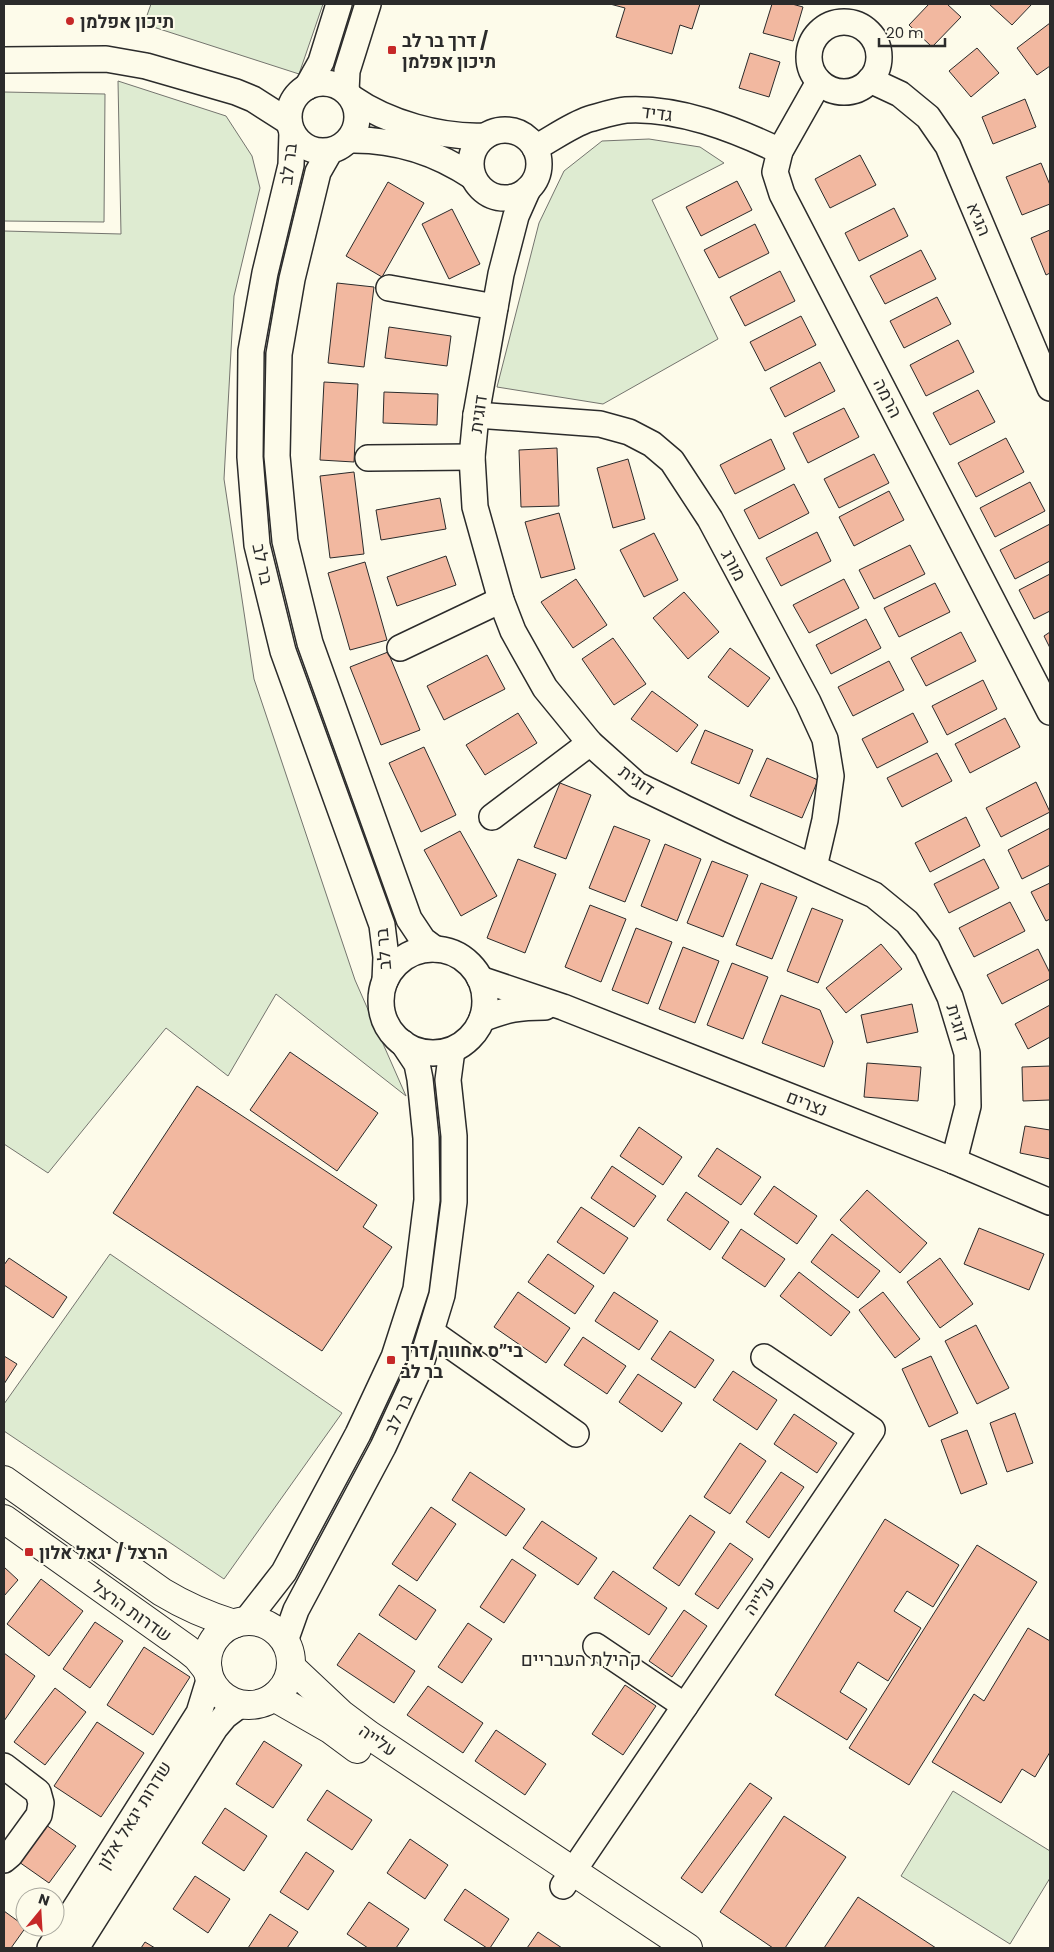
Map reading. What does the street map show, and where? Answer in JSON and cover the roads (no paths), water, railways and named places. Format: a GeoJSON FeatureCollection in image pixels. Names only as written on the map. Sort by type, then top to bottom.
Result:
{"type":"FeatureCollection","features":[{"type":"Feature","properties":{"kind":"main road","name":"שדרות הרצל"},"geometry":{"type":"LineString","coordinates":[[4,1480],[162,1592],[188,1608],[206,1615],[240,1623]]}},
{"type":"Feature","properties":{"kind":"main road","name":"שדרות הרצל"},"geometry":{"type":"LineString","coordinates":[[4,1519],[187,1649],[197,1657],[209,1674]]}},
{"type":"Feature","properties":{"kind":"main road"},"geometry":{"type":"LineString","coordinates":[[240,1623],[261,1623],[271,1627],[288,1654],[288,1679],[274,1697],[260,1704],[241,1704],[230,1700],[214,1686],[209,1674],[207,1660],[210,1648],[216,1638],[224,1629],[240,1623]]}},
{"type":"Feature","properties":{"kind":"main road","name":"עלייה"},"geometry":{"type":"LineString","coordinates":[[288,1654],[340,1714],[568,1879],[655,1948]]}},
{"type":"Feature","properties":{"kind":"main road","name":"עלייה"},"geometry":{"type":"LineString","coordinates":[[274,1697],[330,1729],[568,1879],[688,1948]]}},
{"type":"Feature","properties":{"kind":"street"},"geometry":{"type":"LineString","coordinates":[[290,127],[289,110],[293,99],[304,89],[321,62],[339,4]]}},
{"type":"Feature","properties":{"kind":"street"},"geometry":{"type":"LineString","coordinates":[[339,145],[355,131],[358,120],[357,108],[349,94],[347,71],[368,4]]}},
{"type":"Feature","properties":{"kind":"street"},"geometry":{"type":"LineString","coordinates":[[837,23],[858,26],[867,32],[874,40],[878,50],[876,71],[870,80],[859,89],[845,92],[831,90],[819,82],[812,73],[809,63],[809,52],[812,42],[818,33],[837,23]]}},
{"type":"Feature","properties":{"kind":"street"},"geometry":{"type":"LineString","coordinates":[[4,60],[106,59],[167,71],[253,99],[290,127],[299,141],[308,148],[318,151],[339,145],[372,140],[428,153],[445,160],[498,198],[520,195],[535,180],[539,169],[538,158],[535,148],[528,139],[518,132],[507,130],[495,131],[485,136],[477,144],[472,154],[470,166],[480,185]]}},
{"type":"Feature","properties":{"kind":"street","name":"הגיא"},"geometry":{"type":"LineString","coordinates":[[870,80],[900,94],[928,117],[948,146],[1050,388]]}},
{"type":"Feature","properties":{"kind":"street"},"geometry":{"type":"LineString","coordinates":[[236,92],[273,94],[304,89],[322,82],[334,84],[363,106],[385,116],[427,130],[464,137],[485,136]]}},
{"type":"Feature","properties":{"kind":"street","name":"הרמה"},"geometry":{"type":"LineString","coordinates":[[819,82],[780,151],[776,172],[782,194],[1050,712]]}},
{"type":"Feature","properties":{"kind":"street","name":"גדיד"},"geometry":{"type":"LineString","coordinates":[[535,148],[588,120],[625,110],[664,112],[710,123],[746,135],[780,151]]}},
{"type":"Feature","properties":{"kind":"street","name":"בר לב"},"geometry":{"type":"LineString","coordinates":[[290,127],[291,165],[265,273],[251,351],[250,457],[258,545],[283,651],[382,925],[386,957],[385,981]]}},
{"type":"Feature","properties":{"kind":"street","name":"בר לב"},"geometry":{"type":"LineString","coordinates":[[339,145],[318,172],[292,279],[279,354],[277,456],[285,541],[310,643],[409,919],[423,940],[435,949]]}},
{"type":"Feature","properties":{"kind":"street","name":"דוגית"},"geometry":{"type":"LineString","coordinates":[[480,185],[497,212],[502,234],[501,274]]}},
{"type":"Feature","properties":{"kind":"street","name":"דוגית"},"geometry":{"type":"LineString","coordinates":[[528,189],[516,216],[501,274],[476,415],[472,456],[475,507],[501,600],[514,631],[545,688],[590,743],[638,785],[874,895],[907,922],[927,948],[950,997],[967,1053],[968,1106],[954,1161]]}},
{"type":"Feature","properties":{"kind":"street"},"geometry":{"type":"LineString","coordinates":[[389,288],[495,307]]}},
{"type":"Feature","properties":{"kind":"street","name":"מורג"},"geometry":{"type":"LineString","coordinates":[[476,415],[600,424],[629,432],[652,444],[672,461],[710,519],[808,702],[825,739],[831,776],[825,820],[814,867]]}},
{"type":"Feature","properties":{"kind":"street"},"geometry":{"type":"LineString","coordinates":[[368,458],[472,456]]}},
{"type":"Feature","properties":{"kind":"street"},"geometry":{"type":"LineString","coordinates":[[400,648],[501,600]]}},
{"type":"Feature","properties":{"kind":"street"},"geometry":{"type":"LineString","coordinates":[[492,817],[590,743]]}},
{"type":"Feature","properties":{"kind":"street"},"geometry":{"type":"LineString","coordinates":[[435,949],[453,952],[468,962],[480,979],[486,994],[485,1010],[480,1026],[470,1039],[452,1050],[441,1053],[424,1053],[408,1048],[395,1037],[385,1024],[381,1008],[382,989],[388,973],[401,960],[417,951],[435,949]]}},
{"type":"Feature","properties":{"kind":"street","name":"נצרים"},"geometry":{"type":"LineString","coordinates":[[480,979],[563,1007],[954,1161],[1050,1202]]}},
{"type":"Feature","properties":{"kind":"street","name":"נצרים"},"geometry":{"type":"LineString","coordinates":[[482,1019],[502,1011],[521,1007],[563,1007]]}},
{"type":"Feature","properties":{"kind":"street","name":"בר לב"},"geometry":{"type":"LineString","coordinates":[[240,1623],[284,1572],[358,1434],[394,1357],[416,1289],[427,1200],[426,1138],[417,1064],[403,1043]]}},
{"type":"Feature","properties":{"kind":"street","name":"בר לב"},"geometry":{"type":"LineString","coordinates":[[288,1654],[296,1610],[383,1447],[420,1367],[442,1295],[454,1202],[454,1136],[448,1080],[452,1050]]}},
{"type":"Feature","properties":{"kind":"street"},"geometry":{"type":"LineString","coordinates":[[431,1332],[576,1434]]}},
{"type":"Feature","properties":{"kind":"street","name":"עלייה"},"geometry":{"type":"LineString","coordinates":[[568,1879],[872,1430],[764,1357]]}},
{"type":"Feature","properties":{"kind":"street"},"geometry":{"type":"LineString","coordinates":[[596,1646],[685,1706]]}},
{"type":"Feature","properties":{"kind":"street","name":"שדרות יגאל אלון"},"geometry":{"type":"LineString","coordinates":[[50,1948],[199,1713],[209,1674]]}},
{"type":"Feature","properties":{"kind":"street","name":"שדרות יגאל אלון"},"geometry":{"type":"LineString","coordinates":[[76,1948],[215,1728],[225,1716],[241,1704]]}},
{"type":"Feature","properties":{"kind":"street"},"geometry":{"type":"LineString","coordinates":[[4,1766],[38,1792],[41,1804],[39,1815],[10,1855],[4,1860]]}},
{"type":"Feature","properties":{"kind":"place","name":"תיכון אפלמן"},"geometry":{"type":"Point","coordinates":[70,21]}},
{"type":"Feature","properties":{"kind":"place","name":"דרך בר לב / תיכון אפלמן"},"geometry":{"type":"Point","coordinates":[392,50]}},
{"type":"Feature","properties":{"kind":"place","name":"בי״ס אחווה/דרך בר לב"},"geometry":{"type":"Point","coordinates":[391,1360]}},
{"type":"Feature","properties":{"kind":"place","name":"הרצל / יגאל אלון"},"geometry":{"type":"Point","coordinates":[29,1552]}},
{"type":"Feature","properties":{"kind":"district","name":"קהילת העבריים"},"geometry":{"type":"Point","coordinates":[581,1659]}}]}
